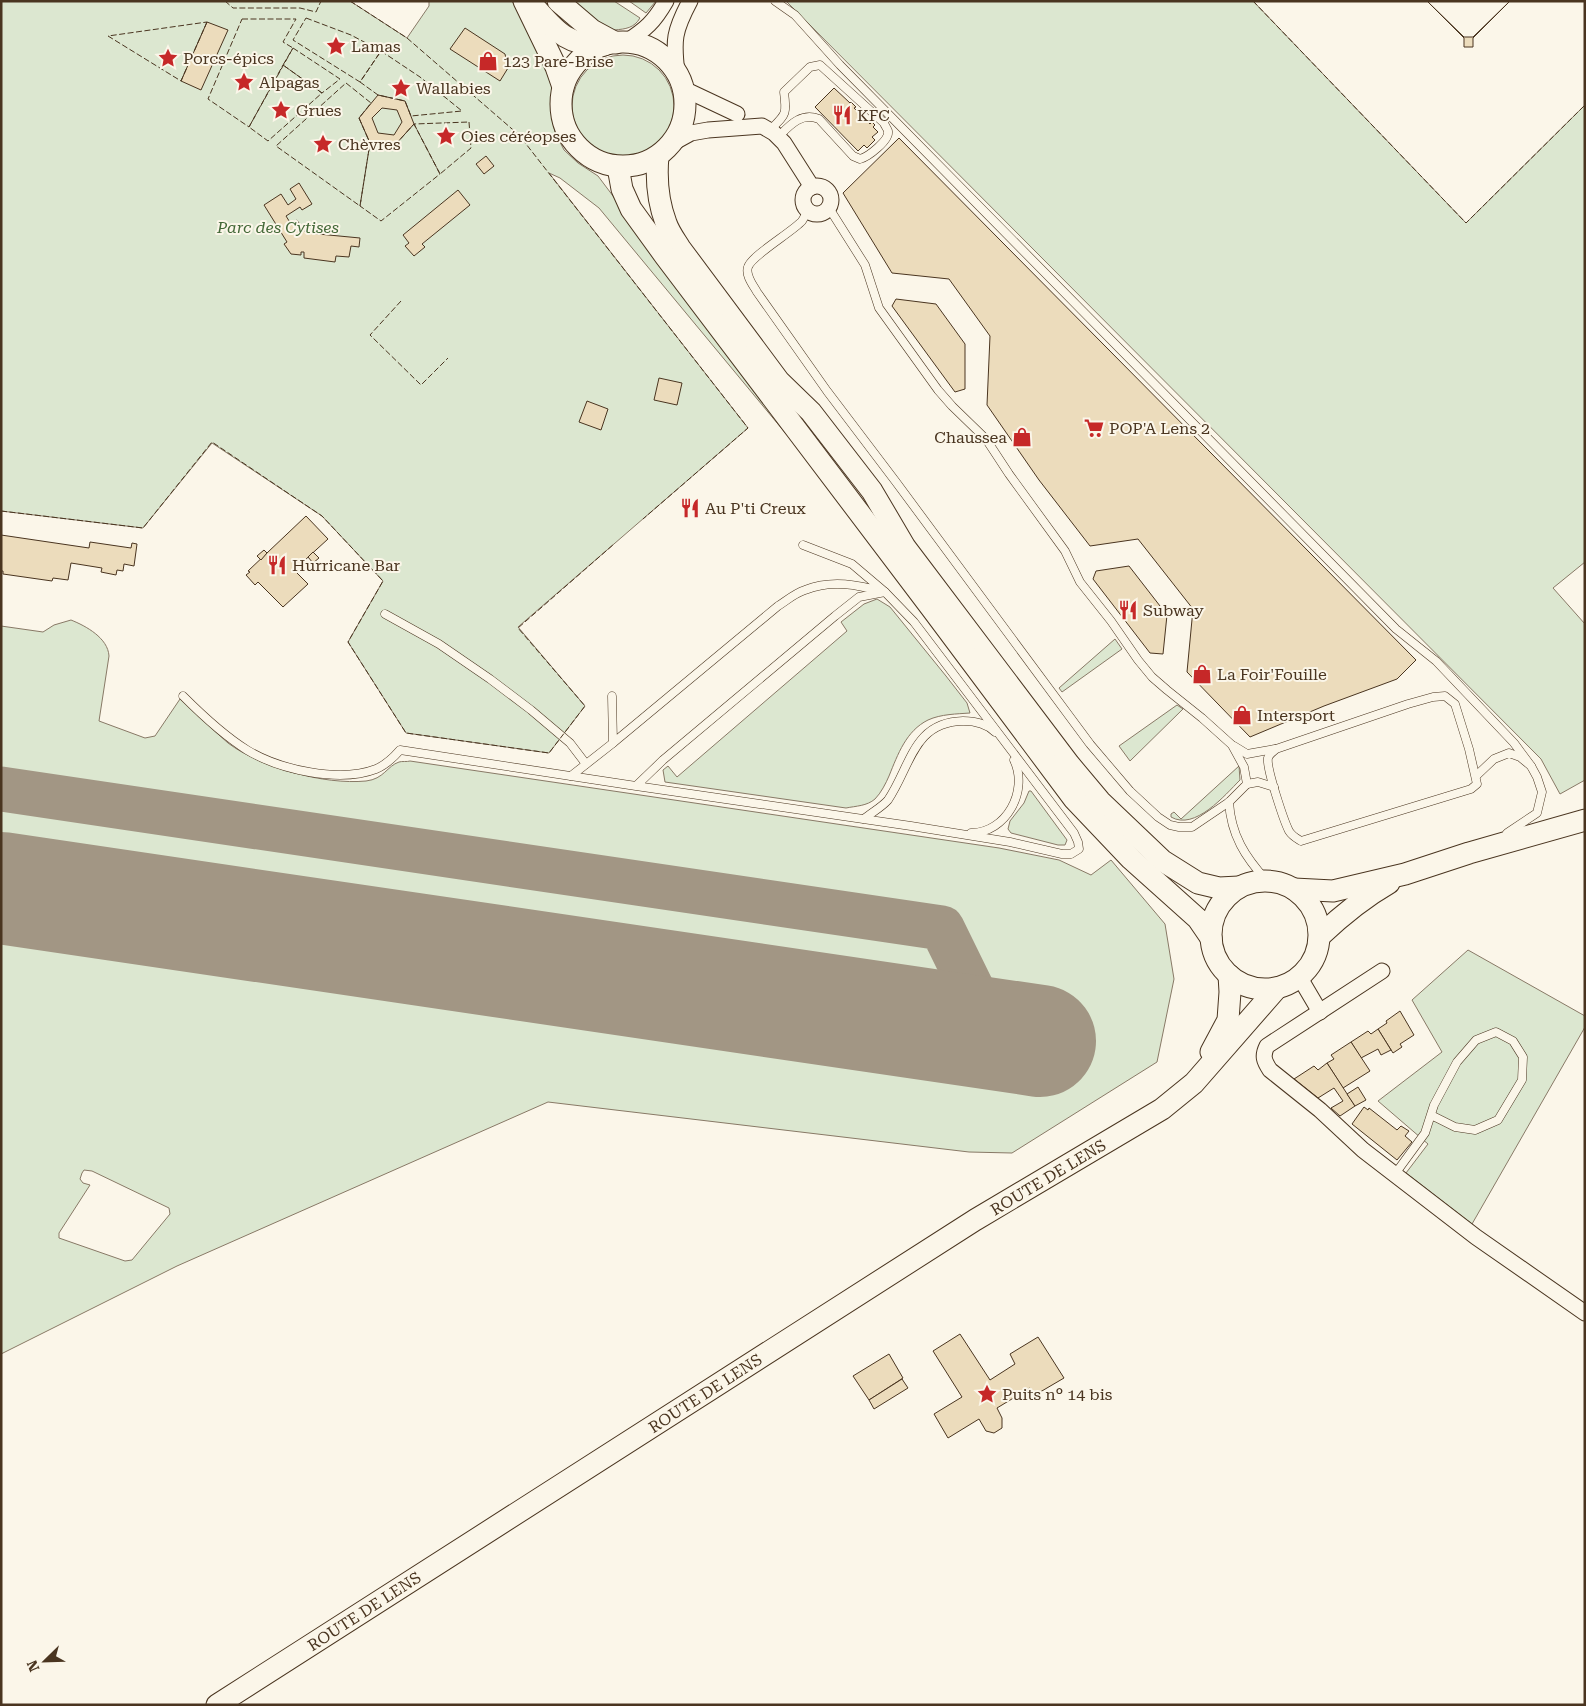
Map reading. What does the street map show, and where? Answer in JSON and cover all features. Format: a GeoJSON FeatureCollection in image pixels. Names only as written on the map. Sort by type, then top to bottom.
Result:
{"type":"FeatureCollection","features":[{"type":"Feature","properties":{"kind":"street"},"geometry":{"type":"LineString","coordinates":[[524,1],[556,67],[563,87]]}},
{"type":"Feature","properties":{"kind":"street"},"geometry":{"type":"LineString","coordinates":[[530,1],[559,32],[573,42],[587,46],[616,43],[640,44],[652,48],[667,60],[680,81],[737,114]]}},
{"type":"Feature","properties":{"kind":"street"},"geometry":{"type":"LineString","coordinates":[[558,1],[592,30],[616,43]]}},
{"type":"Feature","properties":{"kind":"street"},"geometry":{"type":"LineString","coordinates":[[666,1],[653,22],[645,30],[586,54],[571,70],[563,87],[561,106],[564,125],[573,141],[587,155],[602,164],[618,167],[634,166],[648,162],[691,133],[708,130],[770,131],[784,142],[812,187]]}},
{"type":"Feature","properties":{"kind":"street"},"geometry":{"type":"LineString","coordinates":[[690,4],[677,30],[674,46],[686,103],[684,118],[679,132],[665,150],[657,169],[659,195],[666,224],[680,248],[779,381],[811,412],[872,491],[905,547],[1069,764],[1100,802],[1154,859],[1198,883],[1219,888],[1239,887],[1253,882],[1267,881],[1281,883],[1294,889],[1305,898],[1313,909],[1318,922],[1320,936],[1317,952],[1310,966],[1300,978],[1277,988],[1260,989],[1244,985],[1229,976],[1214,952],[1211,938],[1212,929],[1217,911],[1228,896],[1239,887]]}},
{"type":"Feature","properties":{"kind":"street"},"geometry":{"type":"LineString","coordinates":[[618,167],[622,189],[631,209],[924,615],[1074,799],[1130,859],[1192,912],[1211,938]]}},
{"type":"Feature","properties":{"kind":"street"},"geometry":{"type":"LineString","coordinates":[[820,186],[828,191],[831,199],[829,208],[817,214],[808,210],[805,207],[804,197],[808,190],[812,187],[820,186]]}},
{"type":"Feature","properties":{"kind":"street"},"geometry":{"type":"LineString","coordinates":[[1294,889],[1333,891],[1406,874],[1468,853],[1585,820]]}},
{"type":"Feature","properties":{"kind":"street"},"geometry":{"type":"LineString","coordinates":[[1320,936],[1342,915],[1374,892],[1406,874]]}},
{"type":"Feature","properties":{"kind":"street"},"geometry":{"type":"LineString","coordinates":[[1382,972],[1267,1046],[1263,1052],[1265,1062],[1270,1070],[1320,1110],[1364,1150],[1476,1237],[1585,1313]]}},
{"type":"Feature","properties":{"kind":"street","name":"ROUTE DE LENS"},"geometry":{"type":"LineString","coordinates":[[1194,1083],[1228,1020],[1229,976]]}},
{"type":"Feature","properties":{"kind":"street"},"geometry":{"type":"LineString","coordinates":[[1300,978],[1320,1012]]}},
{"type":"Feature","properties":{"kind":"street","name":"ROUTE DE LENS"},"geometry":{"type":"LineString","coordinates":[[217,1705],[975,1220],[1162,1109],[1194,1083],[1277,988]]}},
{"type":"Feature","properties":{"kind":"lane"},"geometry":{"type":"LineString","coordinates":[[775,1],[795,15],[840,65],[1396,629],[1436,661],[1514,743],[1531,766],[1542,792],[1537,813],[1514,830],[1468,853]]}},
{"type":"Feature","properties":{"kind":"lane"},"geometry":{"type":"LineString","coordinates":[[820,65],[884,124],[888,131],[887,138],[867,158],[860,159],[853,156],[819,119],[812,116],[795,120],[770,131],[785,115],[784,92],[810,66],[820,65]]}},
{"type":"Feature","properties":{"kind":"lane"},"geometry":{"type":"LineString","coordinates":[[829,208],[865,266],[879,308],[938,390],[986,439],[1009,474],[1066,551],[1080,582],[1152,677],[1232,745],[1247,754],[1276,749],[1433,696],[1445,696],[1455,704],[1477,784],[1471,789],[1301,841],[1290,832],[1274,787],[1268,759],[1269,755],[1276,749]]}},
{"type":"Feature","properties":{"kind":"lane"},"geometry":{"type":"LineString","coordinates":[[808,210],[803,220],[750,262],[747,268],[749,279],[827,391],[1073,721],[1130,791],[1158,817],[1170,825],[1179,828],[1192,827],[1229,802],[1246,784],[1258,782],[1274,787]]}},
{"type":"Feature","properties":{"kind":"lane"},"geometry":{"type":"LineString","coordinates":[[680,248],[692,277],[712,306],[1069,777],[1100,812]]}},
{"type":"Feature","properties":{"kind":"lane"},"geometry":{"type":"LineString","coordinates":[[183,696],[202,716],[249,751],[277,763],[305,770],[354,775],[378,769],[391,760],[400,750],[864,819],[1010,842],[1062,854],[1071,854],[1079,849],[1074,833],[1007,745],[924,615],[885,592],[852,564],[803,545]]}},
{"type":"Feature","properties":{"kind":"lane"},"geometry":{"type":"LineString","coordinates":[[571,776],[778,606],[804,590],[831,583],[855,585],[885,592]]}},
{"type":"Feature","properties":{"kind":"lane"},"geometry":{"type":"LineString","coordinates":[[636,786],[663,760],[859,597],[885,592]]}},
{"type":"Feature","properties":{"kind":"lane"},"geometry":{"type":"LineString","coordinates":[[385,614],[439,644],[490,679],[570,743],[586,764]]}},
{"type":"Feature","properties":{"kind":"lane"},"geometry":{"type":"LineString","coordinates":[[612,696],[613,743]]}},
{"type":"Feature","properties":{"kind":"lane"},"geometry":{"type":"LineString","coordinates":[[864,819],[887,801],[917,744],[928,732],[951,721],[974,720],[993,730],[1007,745],[1017,766],[1020,783],[1013,807],[995,826],[977,833],[952,834]]}},
{"type":"Feature","properties":{"kind":"lane"},"geometry":{"type":"LineString","coordinates":[[1232,745],[1244,767],[1246,784]]}},
{"type":"Feature","properties":{"kind":"lane"},"geometry":{"type":"LineString","coordinates":[[1476,776],[1494,759],[1508,753],[1520,757],[1531,766]]}},
{"type":"Feature","properties":{"kind":"lane"},"geometry":{"type":"LineString","coordinates":[[1229,802],[1230,816],[1236,837],[1244,853],[1267,881]]}},
{"type":"Feature","properties":{"kind":"lane"},"geometry":{"type":"LineString","coordinates":[[1395,1174],[1425,1132],[1434,1105],[1457,1062],[1476,1040],[1496,1032],[1513,1041],[1524,1057],[1522,1080],[1498,1120],[1475,1130],[1455,1127],[1431,1115]]}},
{"type":"Feature","properties":{"kind":"green space","name":"Parc des Cytises"},"geometry":{"type":"Polygon","coordinates":[[[1,1],[350,1],[407,38],[429,6],[429,1],[512,1],[554,80],[551,106],[552,119],[555,132],[564,150],[578,163],[598,176],[791,433],[787,435],[599,208],[560,178],[549,173],[748,428],[518,627],[585,706],[549,753],[406,733],[348,642],[383,581],[322,516],[212,443],[143,528],[1,511],[1,1]]]}},
{"type":"Feature","properties":{"kind":"green space"},"geometry":{"type":"Polygon","coordinates":[[[564,1],[614,1],[640,18],[629,27],[614,30],[614,34],[564,1]]]}},
{"type":"Feature","properties":{"kind":"green space"},"geometry":{"type":"Polygon","coordinates":[[[629,1],[656,1],[646,13],[629,1]]]}},
{"type":"Feature","properties":{"kind":"green space"},"geometry":{"type":"Polygon","coordinates":[[[786,1],[1253,1],[1466,223],[1585,105],[1585,562],[1553,588],[1585,624],[1585,780],[1560,794],[1541,759],[786,1]]]}},
{"type":"Feature","properties":{"kind":"green space"},"geometry":{"type":"Polygon","coordinates":[[[623,55],[642,59],[659,70],[670,87],[674,106],[670,125],[659,142],[642,153],[623,157],[604,153],[587,142],[576,125],[572,106],[576,87],[587,70],[604,59],[623,55]]]}},
{"type":"Feature","properties":{"kind":"green space"},"geometry":{"type":"Polygon","coordinates":[[[877,599],[890,607],[967,703],[970,713],[933,718],[914,730],[904,744],[885,785],[875,799],[865,804],[846,808],[665,782],[663,770],[668,766],[677,777],[847,631],[841,622],[864,604],[877,599]]]}},
{"type":"Feature","properties":{"kind":"green space"},"geometry":{"type":"Polygon","coordinates":[[[71,620],[89,629],[100,638],[108,650],[109,656],[99,721],[145,738],[155,736],[180,699],[228,743],[258,760],[294,773],[350,782],[366,781],[377,778],[399,762],[410,761],[999,848],[1059,860],[1091,875],[1111,860],[1165,924],[1174,979],[1157,1062],[1012,1153],[969,1152],[548,1102],[177,1266],[1,1354],[1,626],[43,632],[54,625],[71,620]],[[84,1170],[82,1173],[80,1179],[83,1183],[90,1185],[59,1233],[59,1238],[125,1261],[132,1260],[170,1214],[169,1208],[92,1171],[84,1170]]]}},
{"type":"Feature","properties":{"kind":"green space"},"geometry":{"type":"Polygon","coordinates":[[[1115,639],[1122,649],[1062,692],[1059,688],[1115,639]]]}},
{"type":"Feature","properties":{"kind":"green space"},"geometry":{"type":"Polygon","coordinates":[[[1177,705],[1183,709],[1130,761],[1119,746],[1177,705]]]}},
{"type":"Feature","properties":{"kind":"green space"},"geometry":{"type":"Polygon","coordinates":[[[1239,766],[1240,780],[1209,809],[1190,819],[1180,820],[1171,817],[1171,814],[1174,812],[1181,819],[1239,766]]]}},
{"type":"Feature","properties":{"kind":"green space"},"geometry":{"type":"Polygon","coordinates":[[[1029,791],[1031,791],[1067,840],[1065,845],[1058,845],[1011,833],[1008,829],[1010,821],[1024,803],[1029,791]]]}},
{"type":"Feature","properties":{"kind":"green space"},"geometry":{"type":"Polygon","coordinates":[[[1468,950],[1585,1016],[1585,1027],[1472,1224],[1406,1173],[1428,1144],[1378,1101],[1442,1052],[1412,1000],[1468,950]]]}},
{"type":"Feature","properties":{"kind":"building"},"geometry":{"type":"Polygon","coordinates":[[[1427,1],[1464,37],[1473,37],[1510,1],[1473,38],[1473,47],[1464,47],[1464,38],[1427,1]]]}},
{"type":"Feature","properties":{"kind":"building"},"geometry":{"type":"Polygon","coordinates":[[[207,22],[228,30],[201,90],[181,81],[207,22]]]}},
{"type":"Feature","properties":{"kind":"building","name":"123 Pare-Brise"},"geometry":{"type":"Polygon","coordinates":[[[465,28],[505,54],[508,68],[500,81],[450,49],[465,28]]]}},
{"type":"Feature","properties":{"kind":"building","name":"KFC"},"geometry":{"type":"Polygon","coordinates":[[[834,88],[856,107],[854,108],[870,124],[872,122],[875,125],[873,127],[878,132],[872,137],[875,140],[867,148],[864,145],[858,151],[815,107],[834,88]]]}},
{"type":"Feature","properties":{"kind":"building"},"geometry":{"type":"Polygon","coordinates":[[[378,95],[405,101],[414,124],[395,145],[370,143],[359,118],[378,95]],[[382,108],[372,118],[378,133],[394,135],[402,122],[397,110],[382,108]]]}},
{"type":"Feature","properties":{"kind":"building","name":"POP'A Lens 2"},"geometry":{"type":"Polygon","coordinates":[[[899,138],[1416,660],[1397,679],[1324,706],[1250,737],[1187,672],[1193,609],[1138,539],[1090,546],[1039,480],[987,405],[990,336],[949,279],[892,273],[843,193],[899,138]]]}},
{"type":"Feature","properties":{"kind":"building"},"geometry":{"type":"Polygon","coordinates":[[[486,156],[494,166],[484,174],[476,164],[486,156]]]}},
{"type":"Feature","properties":{"kind":"building"},"geometry":{"type":"Polygon","coordinates":[[[299,183],[312,204],[302,210],[300,207],[286,216],[291,224],[297,220],[304,231],[308,233],[360,238],[359,247],[351,246],[349,257],[336,256],[335,262],[304,258],[304,252],[301,252],[301,255],[291,254],[284,244],[287,242],[264,205],[281,194],[288,205],[296,199],[290,189],[299,183]]]}},
{"type":"Feature","properties":{"kind":"building"},"geometry":{"type":"Polygon","coordinates":[[[458,190],[470,205],[422,244],[425,247],[414,256],[405,246],[409,243],[403,235],[458,190]]]}},
{"type":"Feature","properties":{"kind":"building"},"geometry":{"type":"Polygon","coordinates":[[[896,299],[936,304],[965,344],[965,389],[955,392],[892,306],[896,299]]]}},
{"type":"Feature","properties":{"kind":"building"},"geometry":{"type":"Polygon","coordinates":[[[659,378],[682,383],[677,405],[654,400],[659,378]]]}},
{"type":"Feature","properties":{"kind":"building"},"geometry":{"type":"Polygon","coordinates":[[[587,401],[608,409],[601,430],[579,422],[587,401]]]}},
{"type":"Feature","properties":{"kind":"building","name":"Hurricane Bar"},"geometry":{"type":"Polygon","coordinates":[[[306,516],[328,539],[294,570],[308,584],[283,607],[258,582],[255,585],[246,575],[306,516]]]}},
{"type":"Feature","properties":{"kind":"building"},"geometry":{"type":"Polygon","coordinates":[[[1,535],[89,548],[90,542],[131,548],[132,543],[137,544],[134,566],[124,564],[123,571],[117,570],[116,575],[101,572],[102,568],[71,563],[68,580],[53,578],[52,581],[3,574],[3,571],[1,571],[1,535]]]}},
{"type":"Feature","properties":{"kind":"building"},"geometry":{"type":"Polygon","coordinates":[[[264,550],[267,553],[261,560],[257,556],[264,550]]]}},
{"type":"Feature","properties":{"kind":"building"},"geometry":{"type":"Polygon","coordinates":[[[313,552],[319,558],[313,563],[308,557],[313,552]]]}},
{"type":"Feature","properties":{"kind":"building"},"geometry":{"type":"Polygon","coordinates":[[[1129,566],[1167,615],[1163,654],[1150,653],[1093,579],[1096,571],[1129,566]]]}},
{"type":"Feature","properties":{"kind":"building"},"geometry":{"type":"Polygon","coordinates":[[[1400,1011],[1414,1035],[1400,1044],[1402,1047],[1393,1053],[1378,1029],[1400,1011]]]}},
{"type":"Feature","properties":{"kind":"building"},"geometry":{"type":"Polygon","coordinates":[[[1378,1029],[1391,1050],[1381,1055],[1378,1049],[1361,1058],[1351,1042],[1368,1031],[1371,1034],[1378,1029]]]}},
{"type":"Feature","properties":{"kind":"building"},"geometry":{"type":"Polygon","coordinates":[[[1351,1042],[1370,1071],[1343,1088],[1327,1063],[1334,1059],[1331,1055],[1351,1042]]]}},
{"type":"Feature","properties":{"kind":"building"},"geometry":{"type":"Polygon","coordinates":[[[1327,1063],[1355,1106],[1340,1116],[1331,1108],[1343,1101],[1334,1088],[1318,1098],[1294,1079],[1314,1066],[1318,1070],[1327,1063]]]}},
{"type":"Feature","properties":{"kind":"building"},"geometry":{"type":"Polygon","coordinates":[[[1358,1087],[1366,1100],[1355,1106],[1347,1094],[1358,1087]]]}},
{"type":"Feature","properties":{"kind":"building"},"geometry":{"type":"Polygon","coordinates":[[[1364,1107],[1368,1110],[1369,1108],[1397,1130],[1401,1126],[1409,1131],[1405,1136],[1412,1142],[1397,1160],[1352,1124],[1364,1107]]]}},
{"type":"Feature","properties":{"kind":"building"},"geometry":{"type":"Polygon","coordinates":[[[960,1334],[990,1380],[1015,1364],[1010,1354],[1038,1337],[1064,1378],[1035,1395],[1030,1388],[997,1408],[1002,1418],[1002,1428],[994,1433],[986,1431],[979,1419],[948,1438],[934,1414],[962,1397],[933,1351],[960,1334]]]}},
{"type":"Feature","properties":{"kind":"building"},"geometry":{"type":"Polygon","coordinates":[[[889,1354],[903,1378],[869,1400],[853,1376],[889,1354]]]}},
{"type":"Feature","properties":{"kind":"building"},"geometry":{"type":"Polygon","coordinates":[[[902,1379],[908,1388],[874,1409],[869,1400],[902,1379]]]}},
{"type":"Feature","properties":{"kind":"taxiway"},"geometry":{"type":"LineString","coordinates":[[1,789],[942,928],[994,1034]]}},
{"type":"Feature","properties":{"kind":"runway"},"geometry":{"type":"LineString","coordinates":[[1,888],[1040,1041]]}},
{"type":"Feature","properties":{"kind":"fence"},"geometry":{"type":"LineString","coordinates":[[225,1],[233,8],[300,8],[316,12],[321,1]]}},
{"type":"Feature","properties":{"kind":"fence"},"geometry":{"type":"LineString","coordinates":[[350,1],[407,38],[519,135],[748,428],[643,519]]}},
{"type":"Feature","properties":{"kind":"fence"},"geometry":{"type":"LineString","coordinates":[[1253,1],[1466,223],[1585,105]]}},
{"type":"Feature","properties":{"kind":"fence"},"geometry":{"type":"LineString","coordinates":[[306,18],[351,35],[381,51],[360,82],[293,40],[306,18]]}},
{"type":"Feature","properties":{"kind":"fence"},"geometry":{"type":"LineString","coordinates":[[242,19],[296,19],[283,42],[293,48],[249,127],[208,99],[242,19]]}},
{"type":"Feature","properties":{"kind":"fence"},"geometry":{"type":"LineString","coordinates":[[207,22],[181,81],[108,36],[207,22]]}},
{"type":"Feature","properties":{"kind":"fence"},"geometry":{"type":"LineString","coordinates":[[293,48],[340,79],[322,93],[283,65],[293,48]]}},
{"type":"Feature","properties":{"kind":"fence"},"geometry":{"type":"LineString","coordinates":[[381,51],[420,77],[462,111],[411,116],[405,101],[378,95],[360,82],[381,51]]}},
{"type":"Feature","properties":{"kind":"fence"},"geometry":{"type":"LineString","coordinates":[[283,65],[322,93],[268,141],[249,127],[283,65]]}},
{"type":"Feature","properties":{"kind":"fence"},"geometry":{"type":"LineString","coordinates":[[346,83],[371,103],[359,118],[370,143],[360,206],[276,146],[346,83]]}},
{"type":"Feature","properties":{"kind":"fence"},"geometry":{"type":"LineString","coordinates":[[469,122],[471,148],[440,174],[414,124],[469,122]]}},
{"type":"Feature","properties":{"kind":"fence"},"geometry":{"type":"LineString","coordinates":[[414,124],[440,174],[381,221],[360,206],[370,143],[395,145],[414,124]]}},
{"type":"Feature","properties":{"kind":"fence"},"geometry":{"type":"LineString","coordinates":[[401,301],[370,335],[421,385],[448,358]]}},
{"type":"Feature","properties":{"kind":"fence"},"geometry":{"type":"LineString","coordinates":[[1,511],[143,528],[212,442],[322,516],[383,581],[348,642],[406,733],[549,753],[585,706],[518,628],[614,544]]}},
{"type":"Feature","properties":{"kind":"place","name":"Lamas"},"geometry":{"type":"Point","coordinates":[336,46]}},
{"type":"Feature","properties":{"kind":"place","name":"Porcs-épics"},"geometry":{"type":"Point","coordinates":[168,58]}},
{"type":"Feature","properties":{"kind":"place","name":"123 Pare-Brise"},"geometry":{"type":"Point","coordinates":[488,61]}},
{"type":"Feature","properties":{"kind":"place","name":"Alpagas"},"geometry":{"type":"Point","coordinates":[244,82]}},
{"type":"Feature","properties":{"kind":"place","name":"Wallabies"},"geometry":{"type":"Point","coordinates":[401,88]}},
{"type":"Feature","properties":{"kind":"place","name":"Grues"},"geometry":{"type":"Point","coordinates":[281,110]}},
{"type":"Feature","properties":{"kind":"place","name":"KFC"},"geometry":{"type":"Point","coordinates":[842,115]}},
{"type":"Feature","properties":{"kind":"place","name":"Oies céréopses"},"geometry":{"type":"Point","coordinates":[446,136]}},
{"type":"Feature","properties":{"kind":"place","name":"Chèvres"},"geometry":{"type":"Point","coordinates":[323,144]}},
{"type":"Feature","properties":{"kind":"place","name":"POP'A Lens 2"},"geometry":{"type":"Point","coordinates":[1094,428]}},
{"type":"Feature","properties":{"kind":"place","name":"Chaussea"},"geometry":{"type":"Point","coordinates":[1022,437]}},
{"type":"Feature","properties":{"kind":"place","name":"Au P'ti Creux"},"geometry":{"type":"Point","coordinates":[690,508]}},
{"type":"Feature","properties":{"kind":"place","name":"Hurricane Bar"},"geometry":{"type":"Point","coordinates":[277,565]}},
{"type":"Feature","properties":{"kind":"place","name":"Subway"},"geometry":{"type":"Point","coordinates":[1128,610]}},
{"type":"Feature","properties":{"kind":"place","name":"La Foir'Fouille"},"geometry":{"type":"Point","coordinates":[1202,674]}},
{"type":"Feature","properties":{"kind":"place","name":"Intersport"},"geometry":{"type":"Point","coordinates":[1242,715]}},
{"type":"Feature","properties":{"kind":"place","name":"Puits n° 14 bis"},"geometry":{"type":"Point","coordinates":[987,1394]}}]}
